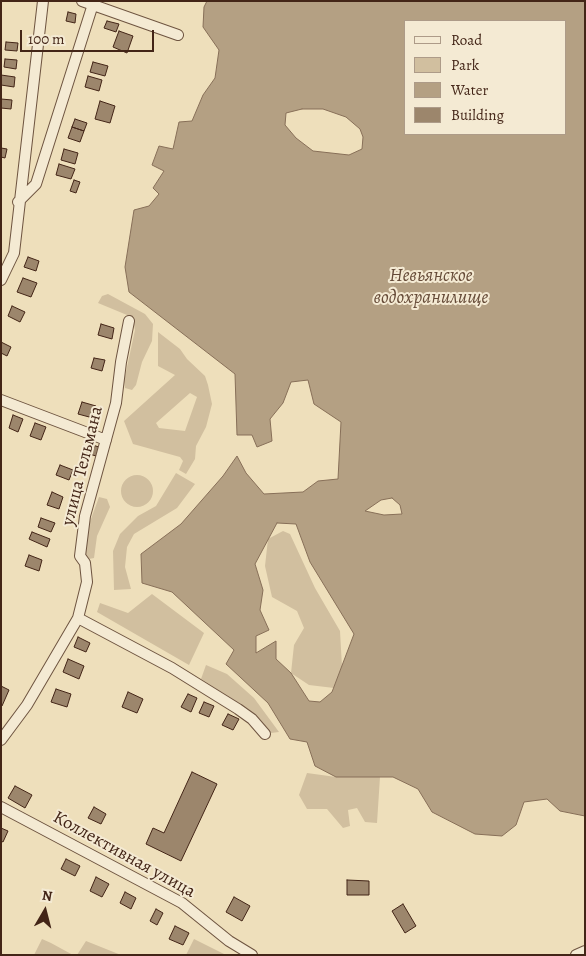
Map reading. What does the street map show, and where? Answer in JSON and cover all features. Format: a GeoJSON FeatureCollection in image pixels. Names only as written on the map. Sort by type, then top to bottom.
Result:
{"type":"FeatureCollection","features":[{"type":"Feature","properties":{"kind":"street"},"geometry":{"type":"LineString","coordinates":[[1,280],[14,253],[18,202],[43,1]]}},
{"type":"Feature","properties":{"kind":"street"},"geometry":{"type":"LineString","coordinates":[[82,1],[94,3],[178,35]]}},
{"type":"Feature","properties":{"kind":"street"},"geometry":{"type":"LineString","coordinates":[[18,202],[36,184],[94,3]]}},
{"type":"Feature","properties":{"kind":"street","name":"улица Тельмана"},"geometry":{"type":"LineString","coordinates":[[1,740],[27,705],[78,618],[87,582],[85,563],[80,556],[82,536],[116,403],[120,362],[129,320]]}},
{"type":"Feature","properties":{"kind":"street"},"geometry":{"type":"LineString","coordinates":[[1,400],[106,440]]}},
{"type":"Feature","properties":{"kind":"street"},"geometry":{"type":"LineString","coordinates":[[78,618],[172,668],[238,709],[252,719],[265,734]]}},
{"type":"Feature","properties":{"kind":"street","name":"Коллективная улица"},"geometry":{"type":"LineString","coordinates":[[1,807],[182,903],[229,941],[252,955]]}},
{"type":"Feature","properties":{"kind":"street"},"geometry":{"type":"LineString","coordinates":[[576,955],[585,951]]}},
{"type":"Feature","properties":{"kind":"green space"},"geometry":{"type":"Polygon","coordinates":[[[108,294],[145,314],[153,324],[152,341],[142,362],[136,385],[132,390],[125,388],[124,381],[135,330],[133,320],[127,315],[98,303],[102,296],[108,294]]]}},
{"type":"Feature","properties":{"kind":"green space"},"geometry":{"type":"Polygon","coordinates":[[[158,332],[180,349],[187,359],[205,376],[208,385],[212,404],[206,427],[196,446],[195,459],[186,474],[179,470],[183,461],[180,457],[133,444],[124,421],[175,375],[158,366],[158,332]],[[190,393],[156,423],[159,428],[185,431],[197,397],[190,393]]]}},
{"type":"Feature","properties":{"kind":"green space"},"geometry":{"type":"Polygon","coordinates":[[[176,473],[195,484],[177,508],[134,534],[127,547],[125,567],[131,589],[114,590],[113,551],[120,534],[138,516],[156,506],[176,473]]]}},
{"type":"Feature","properties":{"kind":"green space"},"geometry":{"type":"Polygon","coordinates":[[[137,475],[143,476],[148,480],[152,485],[152,497],[148,502],[143,506],[137,507],[131,506],[126,502],[122,497],[121,491],[122,485],[126,480],[131,476],[137,475]]]}},
{"type":"Feature","properties":{"kind":"green space"},"geometry":{"type":"Polygon","coordinates":[[[99,497],[107,499],[110,507],[97,536],[94,558],[84,560],[87,530],[99,497]]]}},
{"type":"Feature","properties":{"kind":"green space"},"geometry":{"type":"Polygon","coordinates":[[[283,531],[290,534],[315,588],[340,631],[342,667],[334,688],[309,685],[291,673],[294,645],[304,628],[297,611],[272,597],[265,566],[268,539],[283,531]]]}},
{"type":"Feature","properties":{"kind":"green space"},"geometry":{"type":"Polygon","coordinates":[[[152,594],[204,633],[189,665],[97,612],[100,603],[128,613],[152,594]]]}},
{"type":"Feature","properties":{"kind":"green space"},"geometry":{"type":"Polygon","coordinates":[[[206,665],[227,674],[254,698],[279,732],[271,733],[248,709],[201,679],[206,665]]]}},
{"type":"Feature","properties":{"kind":"green space"},"geometry":{"type":"Polygon","coordinates":[[[307,773],[336,777],[380,777],[377,823],[365,822],[357,808],[348,810],[350,826],[343,828],[327,809],[307,809],[299,795],[307,773]]]}},
{"type":"Feature","properties":{"kind":"green space"},"geometry":{"type":"Polygon","coordinates":[[[42,939],[51,943],[73,955],[34,955],[42,939]]]}},
{"type":"Feature","properties":{"kind":"green space"},"geometry":{"type":"Polygon","coordinates":[[[194,939],[226,955],[186,955],[194,939]]]}},
{"type":"Feature","properties":{"kind":"green space"},"geometry":{"type":"Polygon","coordinates":[[[86,941],[121,955],[77,955],[86,941]]]}},
{"type":"Feature","properties":{"kind":"water","name":"Невьянское водохранилище"},"geometry":{"type":"Polygon","coordinates":[[[207,1],[585,1],[585,816],[560,811],[547,799],[524,802],[516,825],[502,836],[475,834],[432,812],[418,789],[393,777],[336,777],[315,766],[307,742],[290,739],[268,703],[226,664],[234,650],[172,592],[142,583],[141,554],[181,524],[223,476],[237,456],[246,473],[264,494],[303,492],[318,481],[338,479],[341,422],[314,404],[308,380],[291,382],[283,403],[270,419],[272,441],[257,447],[252,435],[237,435],[235,374],[129,292],[125,267],[134,210],[149,206],[159,194],[153,188],[164,171],[152,165],[159,146],[173,149],[179,122],[192,121],[203,95],[215,78],[219,50],[203,27],[204,7],[207,1]],[[302,109],[286,113],[285,125],[296,138],[313,151],[349,155],[362,149],[363,137],[360,129],[346,117],[323,109],[302,109]],[[392,498],[381,500],[365,511],[384,515],[402,514],[400,505],[392,498]],[[277,523],[255,564],[263,590],[260,610],[269,630],[256,636],[256,653],[276,641],[276,659],[291,673],[309,701],[320,702],[332,692],[354,634],[310,562],[296,524],[277,523]]]}},
{"type":"Feature","properties":{"kind":"building"},"geometry":{"type":"Polygon","coordinates":[[[68,12],[76,14],[75,23],[66,21],[68,12]]]}},
{"type":"Feature","properties":{"kind":"building"},"geometry":{"type":"Polygon","coordinates":[[[107,21],[119,24],[116,32],[104,28],[107,21]]]}},
{"type":"Feature","properties":{"kind":"building"},"geometry":{"type":"Polygon","coordinates":[[[119,31],[133,36],[127,53],[113,47],[119,31]]]}},
{"type":"Feature","properties":{"kind":"building"},"geometry":{"type":"Polygon","coordinates":[[[6,42],[18,43],[17,51],[5,50],[6,42]]]}},
{"type":"Feature","properties":{"kind":"building"},"geometry":{"type":"Polygon","coordinates":[[[5,59],[17,60],[16,69],[4,67],[5,59]]]}},
{"type":"Feature","properties":{"kind":"building"},"geometry":{"type":"Polygon","coordinates":[[[93,62],[108,66],[105,76],[90,72],[93,62]]]}},
{"type":"Feature","properties":{"kind":"building"},"geometry":{"type":"Polygon","coordinates":[[[1,75],[15,77],[14,87],[1,85],[1,75]]]}},
{"type":"Feature","properties":{"kind":"building"},"geometry":{"type":"Polygon","coordinates":[[[88,76],[102,80],[99,91],[85,87],[88,76]]]}},
{"type":"Feature","properties":{"kind":"building"},"geometry":{"type":"Polygon","coordinates":[[[1,99],[12,100],[11,109],[1,108],[1,99]]]}},
{"type":"Feature","properties":{"kind":"building"},"geometry":{"type":"Polygon","coordinates":[[[100,101],[115,106],[110,123],[95,119],[100,101]]]}},
{"type":"Feature","properties":{"kind":"building"},"geometry":{"type":"Polygon","coordinates":[[[75,119],[87,123],[84,131],[72,127],[75,119]]]}},
{"type":"Feature","properties":{"kind":"building"},"geometry":{"type":"Polygon","coordinates":[[[72,127],[84,131],[80,142],[68,138],[72,127]]]}},
{"type":"Feature","properties":{"kind":"building"},"geometry":{"type":"Polygon","coordinates":[[[1,148],[7,149],[5,158],[1,157],[1,148]]]}},
{"type":"Feature","properties":{"kind":"building"},"geometry":{"type":"Polygon","coordinates":[[[64,149],[78,153],[75,164],[61,160],[64,149]]]}},
{"type":"Feature","properties":{"kind":"building"},"geometry":{"type":"Polygon","coordinates":[[[59,164],[75,169],[71,179],[56,175],[59,164]]]}},
{"type":"Feature","properties":{"kind":"building"},"geometry":{"type":"Polygon","coordinates":[[[74,180],[80,182],[76,193],[70,191],[74,180]]]}},
{"type":"Feature","properties":{"kind":"building"},"geometry":{"type":"Polygon","coordinates":[[[28,257],[39,261],[36,271],[24,267],[28,257]]]}},
{"type":"Feature","properties":{"kind":"building"},"geometry":{"type":"Polygon","coordinates":[[[23,278],[37,283],[31,297],[17,292],[23,278]]]}},
{"type":"Feature","properties":{"kind":"building"},"geometry":{"type":"Polygon","coordinates":[[[12,306],[25,312],[20,322],[8,316],[12,306]]]}},
{"type":"Feature","properties":{"kind":"building"},"geometry":{"type":"Polygon","coordinates":[[[101,324],[114,328],[112,339],[98,335],[101,324]]]}},
{"type":"Feature","properties":{"kind":"building"},"geometry":{"type":"Polygon","coordinates":[[[1,342],[11,347],[7,356],[1,353],[1,342]]]}},
{"type":"Feature","properties":{"kind":"building"},"geometry":{"type":"Polygon","coordinates":[[[94,358],[105,360],[102,371],[91,368],[94,358]]]}},
{"type":"Feature","properties":{"kind":"building"},"geometry":{"type":"Polygon","coordinates":[[[82,402],[96,406],[93,418],[78,414],[82,402]]]}},
{"type":"Feature","properties":{"kind":"building"},"geometry":{"type":"Polygon","coordinates":[[[13,415],[23,419],[18,432],[9,428],[13,415]]]}},
{"type":"Feature","properties":{"kind":"building"},"geometry":{"type":"Polygon","coordinates":[[[35,423],[46,427],[41,440],[30,436],[35,423]]]}},
{"type":"Feature","properties":{"kind":"building"},"geometry":{"type":"Polygon","coordinates":[[[89,444],[99,447],[96,456],[86,453],[89,444]]]}},
{"type":"Feature","properties":{"kind":"building"},"geometry":{"type":"Polygon","coordinates":[[[60,465],[73,470],[69,480],[56,475],[60,465]]]}},
{"type":"Feature","properties":{"kind":"building"},"geometry":{"type":"Polygon","coordinates":[[[52,492],[63,497],[59,509],[47,505],[52,492]]]}},
{"type":"Feature","properties":{"kind":"building"},"geometry":{"type":"Polygon","coordinates":[[[41,518],[55,523],[51,532],[38,527],[41,518]]]}},
{"type":"Feature","properties":{"kind":"building"},"geometry":{"type":"Polygon","coordinates":[[[32,532],[50,539],[47,547],[29,539],[32,532]]]}},
{"type":"Feature","properties":{"kind":"building"},"geometry":{"type":"Polygon","coordinates":[[[29,555],[42,560],[39,571],[25,566],[29,555]]]}},
{"type":"Feature","properties":{"kind":"building"},"geometry":{"type":"Polygon","coordinates":[[[78,637],[90,643],[86,652],[74,647],[78,637]]]}},
{"type":"Feature","properties":{"kind":"building"},"geometry":{"type":"Polygon","coordinates":[[[68,659],[84,666],[79,679],[63,672],[68,659]]]}},
{"type":"Feature","properties":{"kind":"building"},"geometry":{"type":"Polygon","coordinates":[[[1,686],[9,690],[2,706],[1,706],[1,686]]]}},
{"type":"Feature","properties":{"kind":"building"},"geometry":{"type":"Polygon","coordinates":[[[56,689],[71,694],[67,707],[51,702],[56,689]]]}},
{"type":"Feature","properties":{"kind":"building"},"geometry":{"type":"Polygon","coordinates":[[[128,692],[143,699],[137,713],[122,707],[128,692]]]}},
{"type":"Feature","properties":{"kind":"building"},"geometry":{"type":"Polygon","coordinates":[[[188,694],[197,698],[191,712],[181,707],[188,694]]]}},
{"type":"Feature","properties":{"kind":"building"},"geometry":{"type":"Polygon","coordinates":[[[204,702],[214,706],[209,717],[199,713],[204,702]]]}},
{"type":"Feature","properties":{"kind":"building"},"geometry":{"type":"Polygon","coordinates":[[[228,714],[239,719],[233,730],[222,725],[228,714]]]}},
{"type":"Feature","properties":{"kind":"building"},"geometry":{"type":"Polygon","coordinates":[[[192,772],[217,784],[181,861],[146,844],[153,828],[164,833],[192,772]]]}},
{"type":"Feature","properties":{"kind":"building"},"geometry":{"type":"Polygon","coordinates":[[[15,786],[32,795],[25,808],[8,798],[15,786]]]}},
{"type":"Feature","properties":{"kind":"building"},"geometry":{"type":"Polygon","coordinates":[[[94,807],[106,814],[101,824],[88,818],[94,807]]]}},
{"type":"Feature","properties":{"kind":"building"},"geometry":{"type":"Polygon","coordinates":[[[1,828],[8,831],[3,842],[1,841],[1,828]]]}},
{"type":"Feature","properties":{"kind":"building"},"geometry":{"type":"Polygon","coordinates":[[[66,859],[80,866],[75,876],[61,869],[66,859]]]}},
{"type":"Feature","properties":{"kind":"building"},"geometry":{"type":"Polygon","coordinates":[[[96,877],[109,884],[102,897],[90,891],[96,877]]]}},
{"type":"Feature","properties":{"kind":"building"},"geometry":{"type":"Polygon","coordinates":[[[347,880],[369,881],[369,895],[347,895],[347,880]]]}},
{"type":"Feature","properties":{"kind":"building"},"geometry":{"type":"Polygon","coordinates":[[[125,892],[136,898],[131,909],[120,903],[125,892]]]}},
{"type":"Feature","properties":{"kind":"building"},"geometry":{"type":"Polygon","coordinates":[[[234,897],[250,906],[242,921],[226,912],[234,897]]]}},
{"type":"Feature","properties":{"kind":"building"},"geometry":{"type":"Polygon","coordinates":[[[403,904],[416,926],[405,933],[392,911],[403,904]]]}},
{"type":"Feature","properties":{"kind":"building"},"geometry":{"type":"Polygon","coordinates":[[[156,909],[163,913],[157,925],[150,921],[156,909]]]}},
{"type":"Feature","properties":{"kind":"building"},"geometry":{"type":"Polygon","coordinates":[[[175,926],[189,933],[183,945],[169,939],[175,926]]]}}]}
